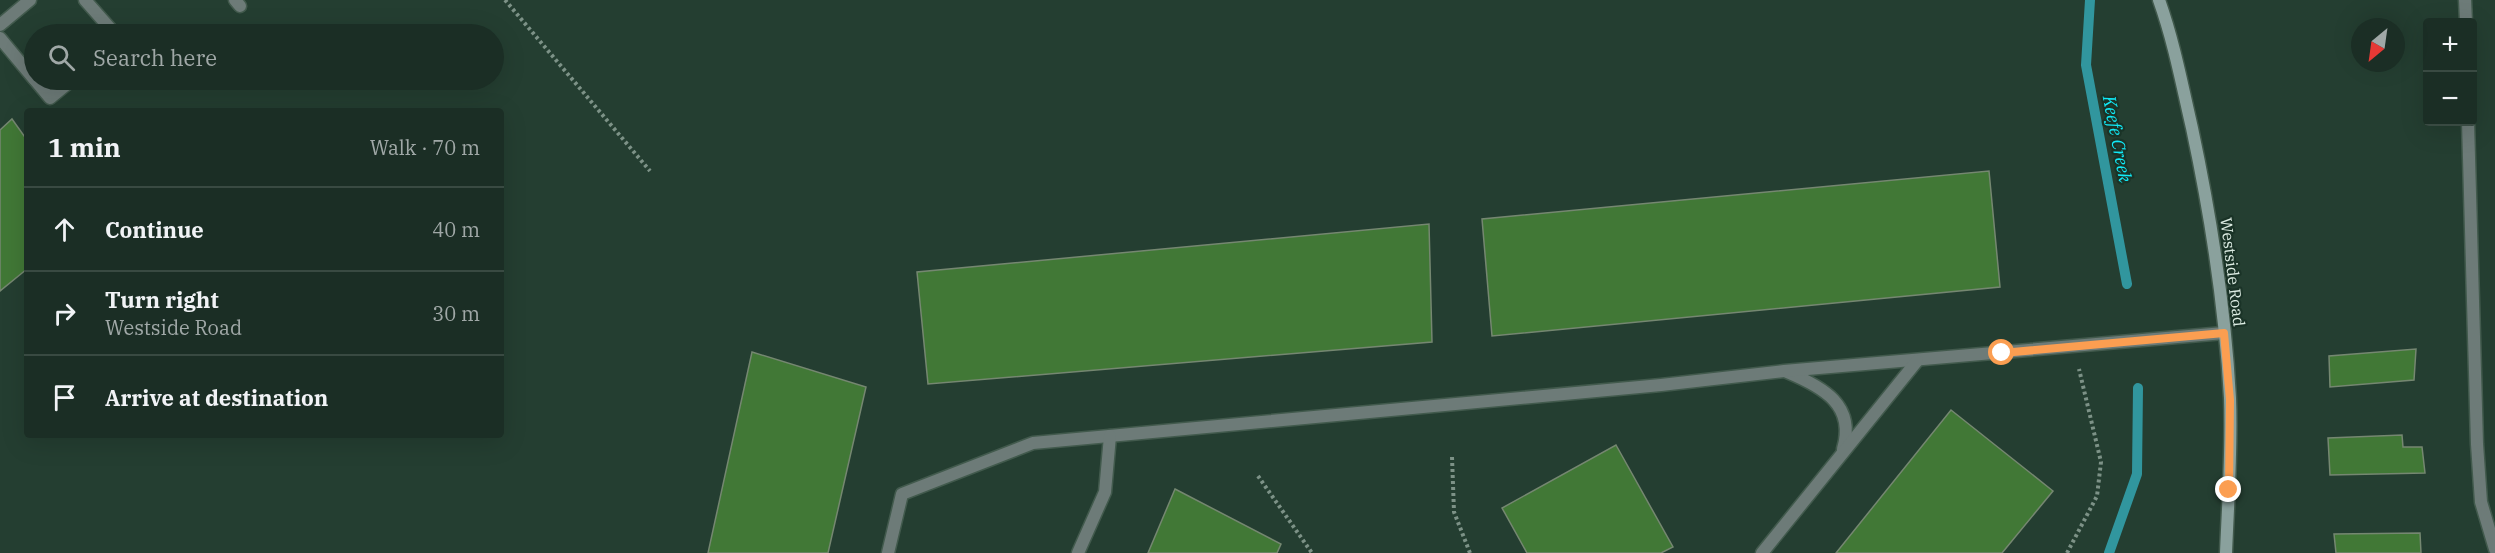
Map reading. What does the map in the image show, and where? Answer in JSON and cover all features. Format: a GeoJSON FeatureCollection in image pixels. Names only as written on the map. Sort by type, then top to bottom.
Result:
{"type":"FeatureCollection","features":[{"type":"Feature","properties":{"kind":"main road","name":"Westside Road"},"geometry":{"type":"LineString","coordinates":[[2159,0],[2171,33],[2209,211],[2224,333],[2230,400],[2226,553]]}},
{"type":"Feature","properties":{"kind":"lane"},"geometry":{"type":"LineString","coordinates":[[0,26],[30,0]]}},
{"type":"Feature","properties":{"kind":"lane"},"geometry":{"type":"LineString","coordinates":[[2465,0],[2466,18]]}},
{"type":"Feature","properties":{"kind":"lane"},"geometry":{"type":"LineString","coordinates":[[92,2],[108,24]]}},
{"type":"Feature","properties":{"kind":"lane"},"geometry":{"type":"LineString","coordinates":[[0,38],[24,66]]}},
{"type":"Feature","properties":{"kind":"lane"},"geometry":{"type":"LineString","coordinates":[[44,90],[50,98],[60,90]]}},
{"type":"Feature","properties":{"kind":"lane"},"geometry":{"type":"LineString","coordinates":[[2468,126],[2476,444],[2481,502],[2495,549]]}},
{"type":"Feature","properties":{"kind":"lane"},"geometry":{"type":"LineString","coordinates":[[888,553],[902,494],[1034,443],[1661,385],[1784,371],[2224,333]]}},
{"type":"Feature","properties":{"kind":"lane"},"geometry":{"type":"LineString","coordinates":[[1762,553],[1917,361]]}},
{"type":"Feature","properties":{"kind":"lane"},"geometry":{"type":"LineString","coordinates":[[1784,371],[1826,391],[1837,404],[1846,420],[1847,435],[1842,456]]}},
{"type":"Feature","properties":{"kind":"lane"},"geometry":{"type":"LineString","coordinates":[[1078,553],[1105,492],[1110,436]]}},
{"type":"Feature","properties":{"kind":"path"},"geometry":{"type":"LineString","coordinates":[[505,0],[650,171]]}},
{"type":"Feature","properties":{"kind":"path"},"geometry":{"type":"LineString","coordinates":[[2067,553],[2097,496],[2101,462],[2079,368]]}},
{"type":"Feature","properties":{"kind":"path"},"geometry":{"type":"LineString","coordinates":[[1452,457],[1454,512],[1470,553]]}},
{"type":"Feature","properties":{"kind":"path"},"geometry":{"type":"LineString","coordinates":[[1258,476],[1312,553]]}},
{"type":"Feature","properties":{"kind":"building"},"geometry":{"type":"Polygon","coordinates":[[[12,119],[24,136],[24,271],[0,291],[0,130],[12,119]]]}},
{"type":"Feature","properties":{"kind":"building"},"geometry":{"type":"Polygon","coordinates":[[[1989,171],[2000,287],[1492,336],[1482,219],[1989,171]]]}},
{"type":"Feature","properties":{"kind":"building"},"geometry":{"type":"Polygon","coordinates":[[[1429,224],[1432,342],[928,384],[917,272],[1429,224]]]}},
{"type":"Feature","properties":{"kind":"building"},"geometry":{"type":"Polygon","coordinates":[[[2416,349],[2414,380],[2330,387],[2329,356],[2416,349]]]}},
{"type":"Feature","properties":{"kind":"building"},"geometry":{"type":"Polygon","coordinates":[[[752,352],[866,387],[828,553],[708,553],[752,352]]]}},
{"type":"Feature","properties":{"kind":"building"},"geometry":{"type":"Polygon","coordinates":[[[1951,410],[2053,491],[2002,553],[1836,553],[1951,410]]]}},
{"type":"Feature","properties":{"kind":"building"},"geometry":{"type":"Polygon","coordinates":[[[2402,435],[2403,447],[2422,447],[2425,473],[2330,475],[2328,438],[2402,435]]]}},
{"type":"Feature","properties":{"kind":"building"},"geometry":{"type":"Polygon","coordinates":[[[1616,445],[1673,547],[1661,553],[1527,553],[1502,508],[1616,445]]]}},
{"type":"Feature","properties":{"kind":"building"},"geometry":{"type":"Polygon","coordinates":[[[1175,489],[1281,544],[1277,553],[1148,553],[1175,489]]]}},
{"type":"Feature","properties":{"kind":"building"},"geometry":{"type":"Polygon","coordinates":[[[2420,533],[2421,553],[2336,553],[2334,534],[2420,533]]]}},
{"type":"Feature","properties":{"kind":"waterway","name":"Keefe Creek"},"geometry":{"type":"LineString","coordinates":[[2090,0],[2086,65],[2127,284]]}},
{"type":"Feature","properties":{"kind":"waterway","name":"Keefe Creek"},"geometry":{"type":"LineString","coordinates":[[2109,553],[2137,474],[2138,388]]}},
{"type":"Feature","properties":{"kind":"route"},"geometry":{"type":"LineString","coordinates":[[2002,353],[2224,333],[2230,400],[2229,490]]}}]}
